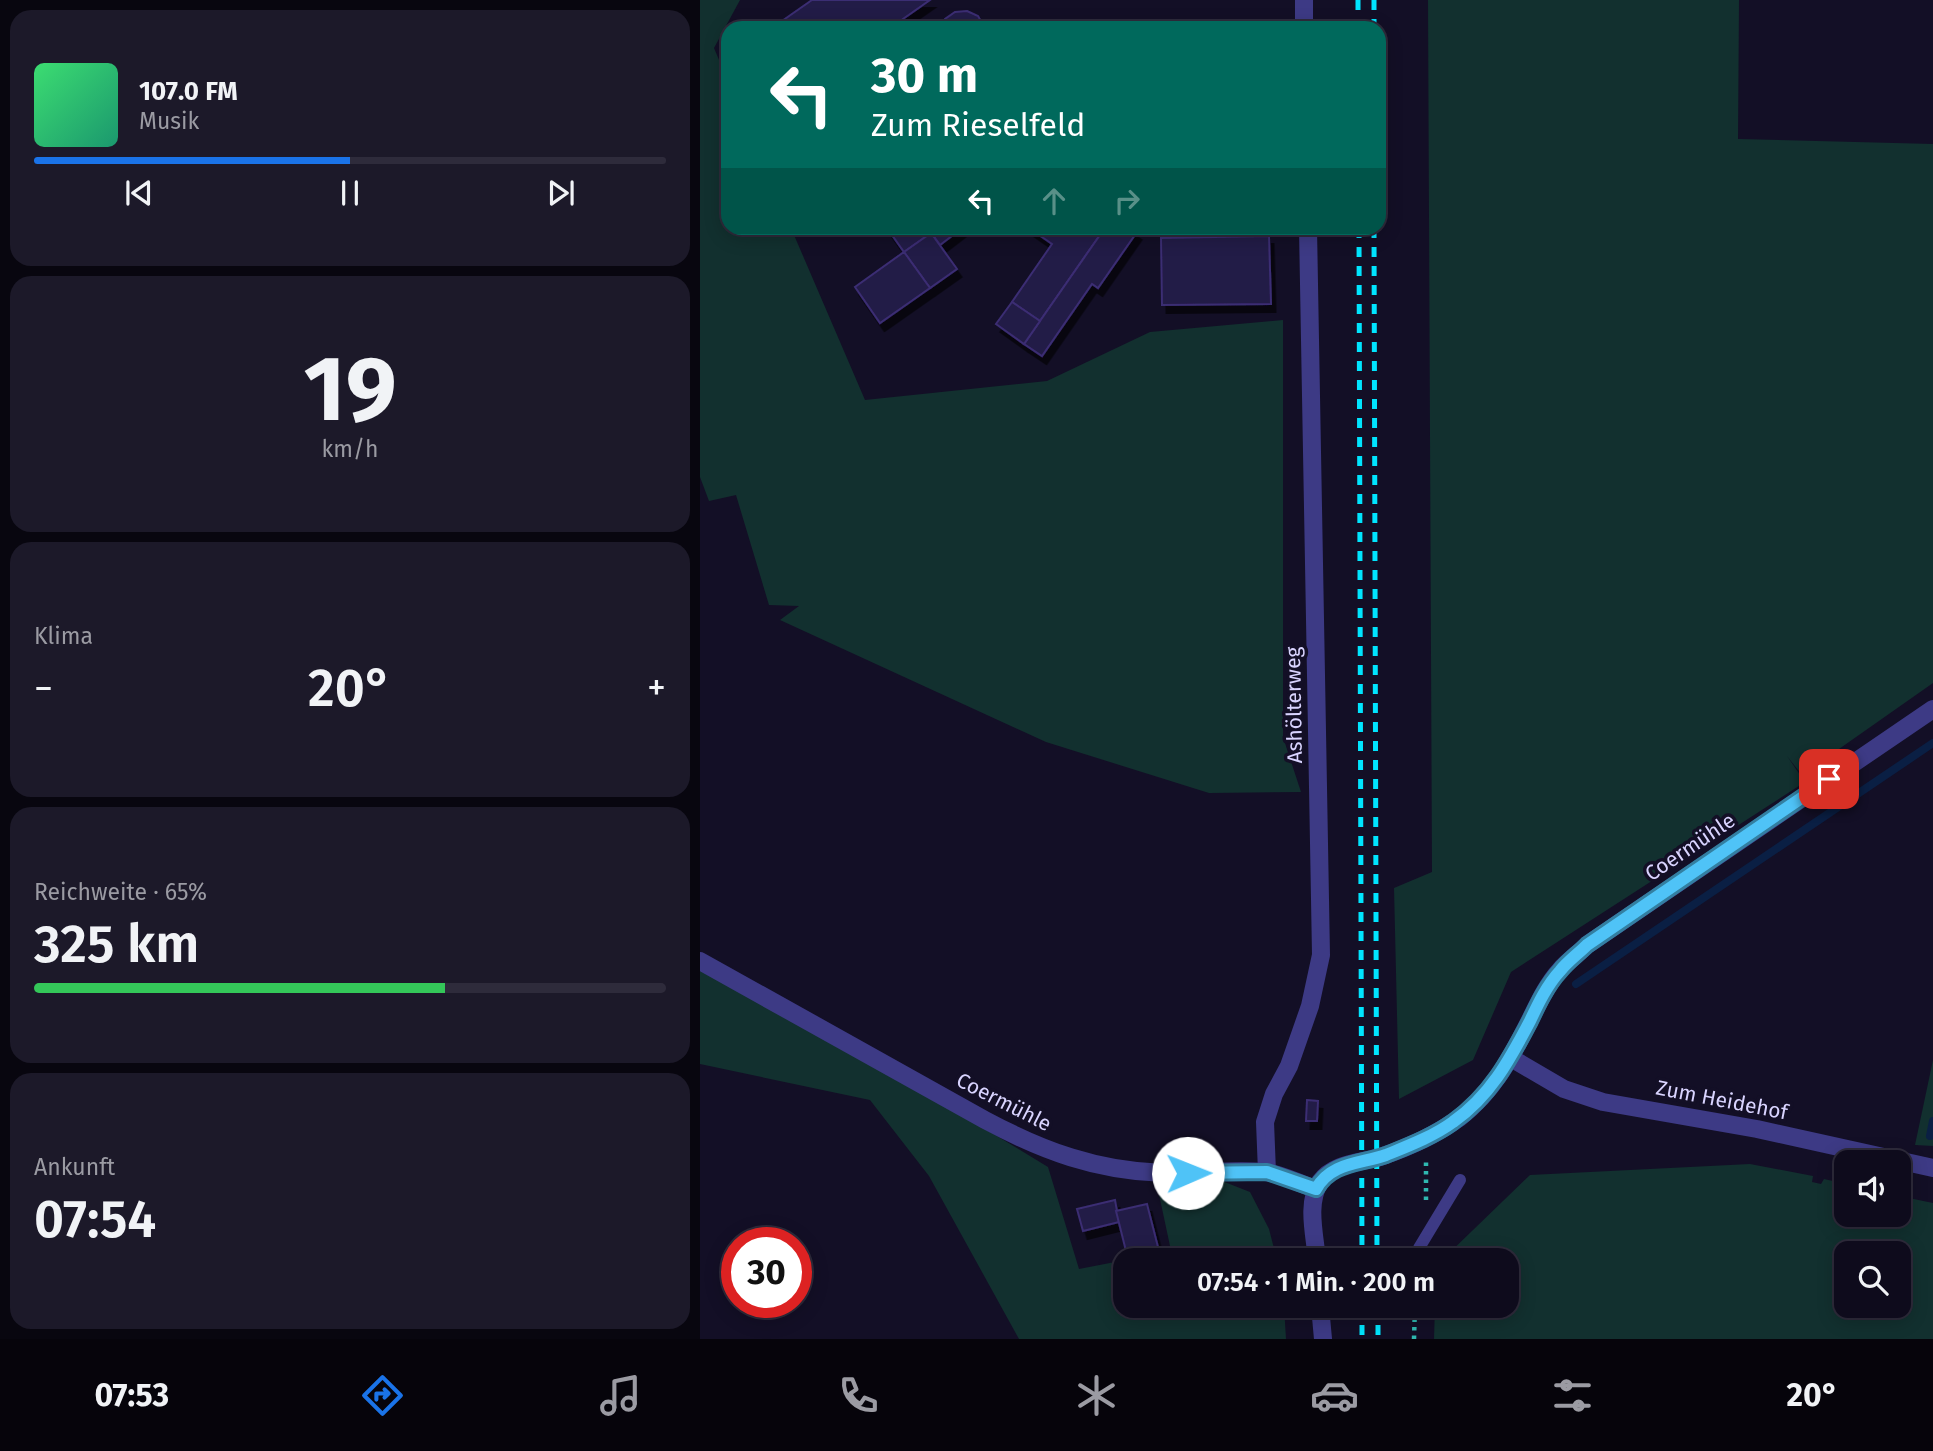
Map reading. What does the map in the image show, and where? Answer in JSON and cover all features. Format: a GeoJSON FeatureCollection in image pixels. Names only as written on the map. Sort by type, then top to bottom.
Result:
{"type":"FeatureCollection","features":[{"type":"Feature","properties":{"kind":"street"},"geometry":{"type":"LineString","coordinates":[[1304,0],[1304,21]]}},
{"type":"Feature","properties":{"kind":"street","name":"Ashölterweg"},"geometry":{"type":"LineString","coordinates":[[1267,1172],[1265,1122],[1274,1094],[1289,1066],[1310,1006],[1321,955],[1308,235]]}},
{"type":"Feature","properties":{"kind":"street","name":"Coermühle"},"geometry":{"type":"LineString","coordinates":[[700,961],[1016,1136],[1068,1158],[1113,1168],[1162,1173],[1267,1172],[1316,1189],[1325,1177],[1344,1166],[1384,1156],[1450,1125],[1479,1101],[1511,1058],[1540,1000],[1559,971],[1587,945],[1933,709]]}},
{"type":"Feature","properties":{"kind":"street","name":"Zum Heidehof"},"geometry":{"type":"LineString","coordinates":[[1511,1058],[1564,1089],[1603,1102],[1757,1129],[1933,1168]]}},
{"type":"Feature","properties":{"kind":"street"},"geometry":{"type":"LineString","coordinates":[[1316,1189],[1312,1213],[1316,1248]]}},
{"type":"Feature","properties":{"kind":"street"},"geometry":{"type":"LineString","coordinates":[[1321,1318],[1323,1339]]}},
{"type":"Feature","properties":{"kind":"lane"},"geometry":{"type":"LineString","coordinates":[[1419,1248],[1460,1180]]}},
{"type":"Feature","properties":{"kind":"path"},"geometry":{"type":"LineString","coordinates":[[1414,1339],[1415,1318]]}},
{"type":"Feature","properties":{"kind":"green space"},"geometry":{"type":"Polygon","coordinates":[[[700,0],[740,0],[729,21],[721,21],[721,35],[714,48],[721,64],[721,235],[794,235],[865,400],[1047,381],[1150,332],[1283,320],[1283,737],[1301,792],[1209,793],[1046,742],[780,620],[799,606],[769,605],[736,495],[709,501],[700,477],[700,0]]]}},
{"type":"Feature","properties":{"kind":"green space"},"geometry":{"type":"Polygon","coordinates":[[[1428,0],[1739,0],[1738,139],[1933,144],[1933,683],[1802,775],[1787,756],[1805,782],[1511,972],[1473,1060],[1399,1099],[1394,888],[1432,872],[1428,0]]]}},
{"type":"Feature","properties":{"kind":"green space"},"geometry":{"type":"Polygon","coordinates":[[[700,971],[921,1090],[1048,1167],[1079,1269],[1113,1262],[1113,1318],[1285,1318],[1286,1339],[1019,1339],[929,1176],[870,1100],[700,1064],[700,971]]]}},
{"type":"Feature","properties":{"kind":"green space"},"geometry":{"type":"Polygon","coordinates":[[[1933,1060],[1933,1146],[1915,1145],[1933,1060]]]}},
{"type":"Feature","properties":{"kind":"green space"},"geometry":{"type":"Polygon","coordinates":[[[1750,1164],[1813,1176],[1812,1182],[1821,1184],[1824,1179],[1834,1181],[1834,1227],[1911,1227],[1911,1198],[1933,1203],[1933,1339],[1434,1339],[1435,1318],[1519,1318],[1519,1248],[1454,1248],[1530,1175],[1750,1164]]]}},
{"type":"Feature","properties":{"kind":"green space"},"geometry":{"type":"Polygon","coordinates":[[[1222,1181],[1250,1192],[1269,1229],[1274,1248],[1170,1248],[1157,1185],[1222,1181]]]}},
{"type":"Feature","properties":{"kind":"building"},"geometry":{"type":"Polygon","coordinates":[[[812,0],[930,0],[900,21],[782,21],[812,0]]]}},
{"type":"Feature","properties":{"kind":"building"},"geometry":{"type":"Polygon","coordinates":[[[967,11],[978,16],[981,21],[944,21],[955,12],[967,11]]]}},
{"type":"Feature","properties":{"kind":"building"},"geometry":{"type":"Polygon","coordinates":[[[892,235],[928,235],[904,252],[892,235]]]}},
{"type":"Feature","properties":{"kind":"building"},"geometry":{"type":"Polygon","coordinates":[[[928,235],[932,235],[957,269],[930,288],[904,252],[928,235]]]}},
{"type":"Feature","properties":{"kind":"building"},"geometry":{"type":"Polygon","coordinates":[[[933,235],[953,235],[940,245],[933,235]]]}},
{"type":"Feature","properties":{"kind":"building"},"geometry":{"type":"Polygon","coordinates":[[[1039,235],[1100,235],[1040,321],[1012,302],[1052,244],[1039,235]]]}},
{"type":"Feature","properties":{"kind":"building"},"geometry":{"type":"Polygon","coordinates":[[[1100,235],[1135,235],[1098,288],[1092,284],[1042,356],[1024,344],[1100,235]]]}},
{"type":"Feature","properties":{"kind":"building"},"geometry":{"type":"Polygon","coordinates":[[[1269,236],[1271,304],[1162,305],[1161,238],[1269,236]]]}},
{"type":"Feature","properties":{"kind":"building"},"geometry":{"type":"Polygon","coordinates":[[[904,252],[930,288],[880,323],[855,287],[904,252]]]}},
{"type":"Feature","properties":{"kind":"building"},"geometry":{"type":"Polygon","coordinates":[[[1012,302],[1040,321],[1024,344],[996,324],[1012,302]]]}},
{"type":"Feature","properties":{"kind":"building"},"geometry":{"type":"Polygon","coordinates":[[[1307,1100],[1318,1101],[1317,1121],[1306,1121],[1307,1100]]]}},
{"type":"Feature","properties":{"kind":"building"},"geometry":{"type":"Polygon","coordinates":[[[1115,1200],[1119,1222],[1083,1231],[1077,1209],[1115,1200]]]}},
{"type":"Feature","properties":{"kind":"building"},"geometry":{"type":"Polygon","coordinates":[[[1147,1204],[1158,1248],[1125,1248],[1116,1211],[1147,1204]]]}},
{"type":"Feature","properties":{"kind":"waterway"},"geometry":{"type":"LineString","coordinates":[[1576,984],[1933,743]]}},
{"type":"Feature","properties":{"kind":"waterway"},"geometry":{"type":"LineString","coordinates":[[1930,1136],[1933,1121]]}},
{"type":"Feature","properties":{"kind":"railway"},"geometry":{"type":"LineString","coordinates":[[1358,0],[1358,21]]}},
{"type":"Feature","properties":{"kind":"railway"},"geometry":{"type":"LineString","coordinates":[[1374,0],[1374,21]]}},
{"type":"Feature","properties":{"kind":"railway"},"geometry":{"type":"LineString","coordinates":[[1359,235],[1362,1248]]}},
{"type":"Feature","properties":{"kind":"railway"},"geometry":{"type":"LineString","coordinates":[[1374,235],[1377,1248]]}},
{"type":"Feature","properties":{"kind":"railway"},"geometry":{"type":"LineString","coordinates":[[1362,1318],[1362,1339]]}},
{"type":"Feature","properties":{"kind":"railway"},"geometry":{"type":"LineString","coordinates":[[1378,1318],[1378,1339]]}},
{"type":"Feature","properties":{"kind":"route"},"geometry":{"type":"LineString","coordinates":[[1188,1173],[1267,1172],[1316,1189],[1325,1177],[1344,1166],[1384,1156],[1450,1125],[1479,1101],[1493,1084],[1511,1058],[1540,1000],[1559,971],[1587,945],[1829,779]]}}]}
